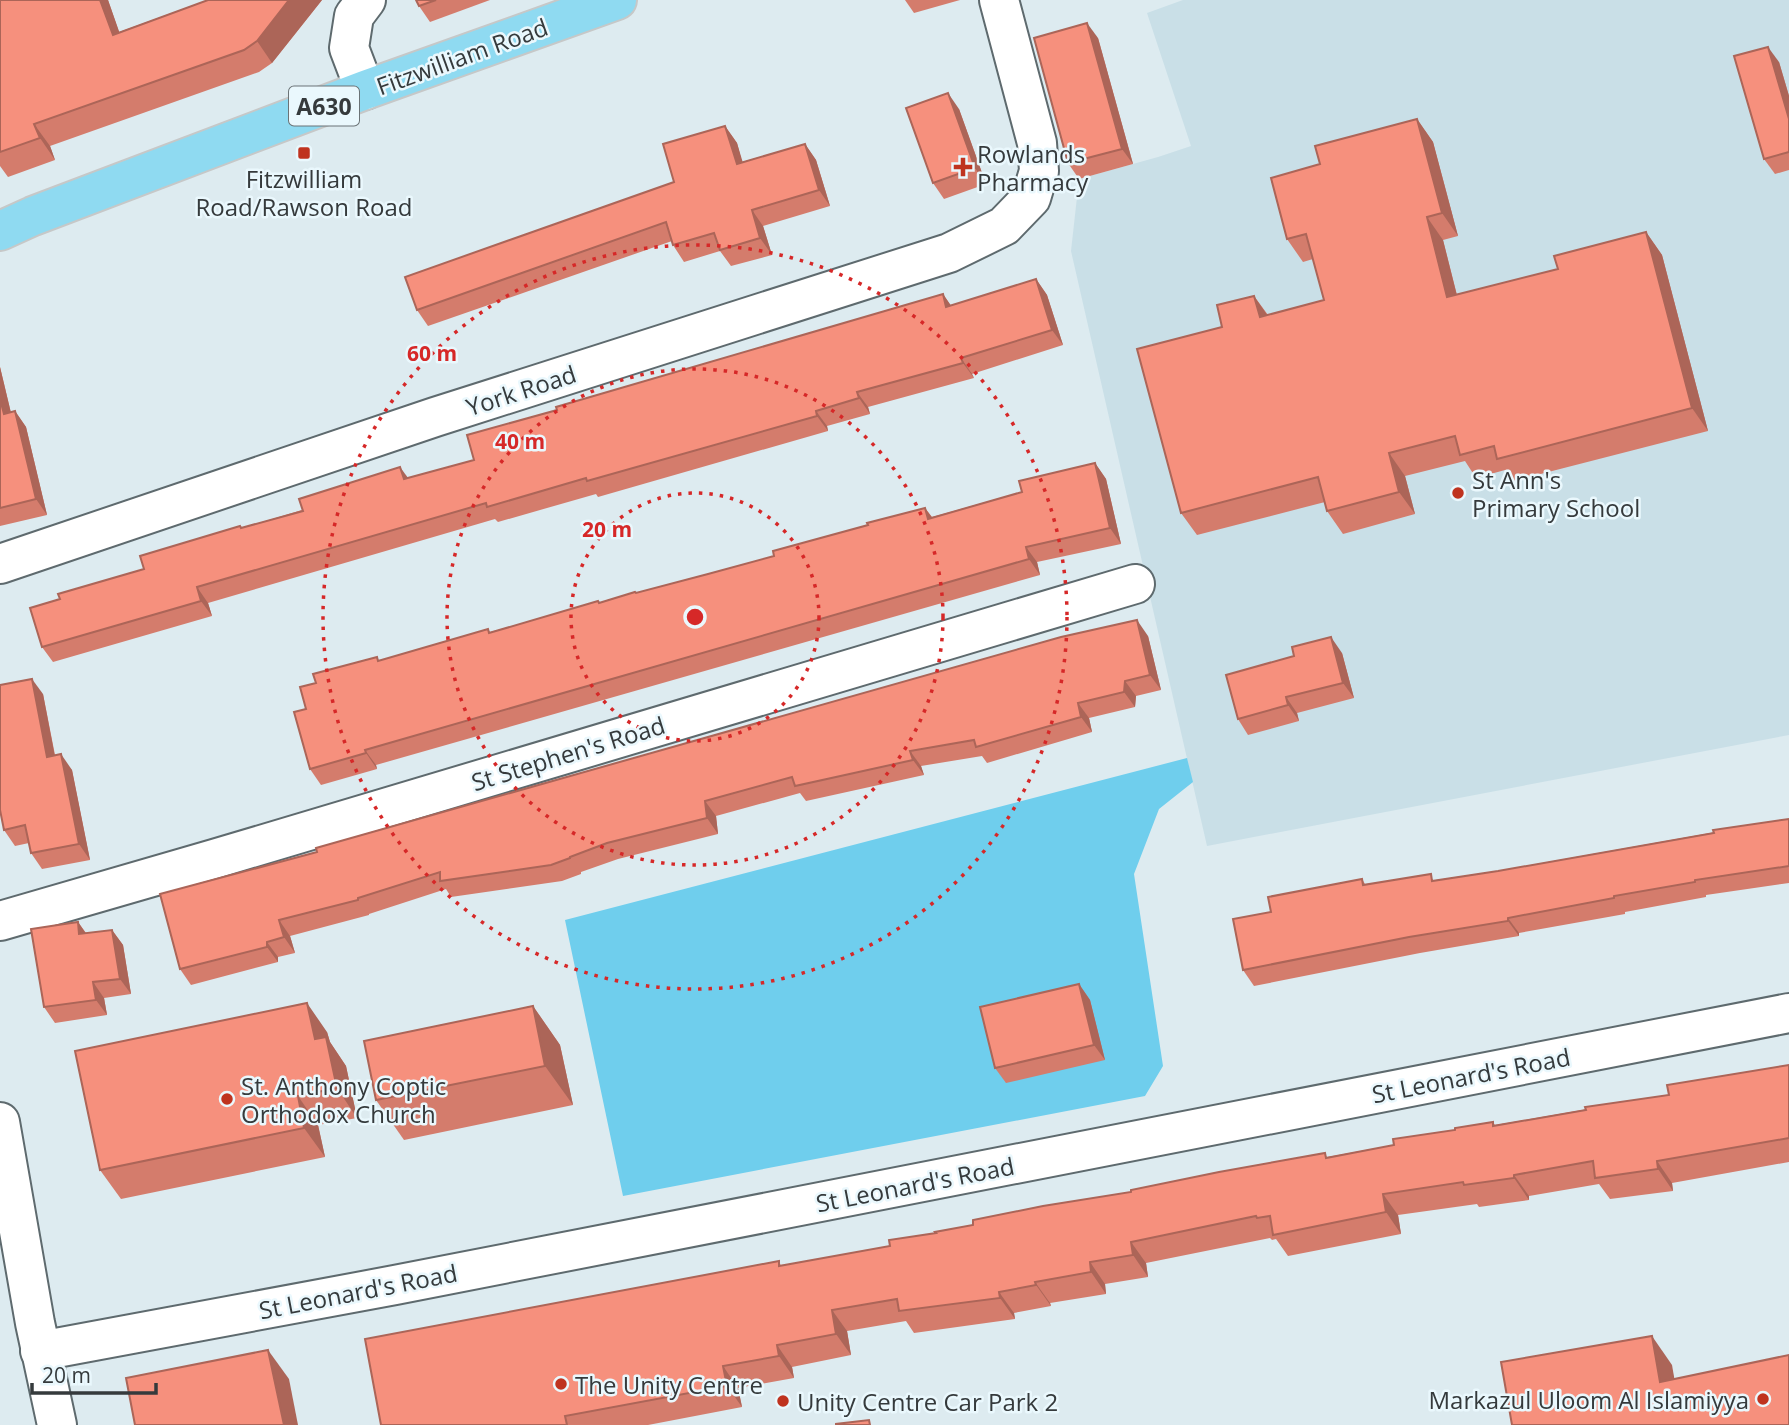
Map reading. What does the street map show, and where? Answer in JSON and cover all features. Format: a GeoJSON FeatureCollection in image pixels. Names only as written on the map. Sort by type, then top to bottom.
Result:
{"type":"FeatureCollection","features":[{"type":"Feature","properties":{"kind":"main road","name":"Fitzwilliam Road"},"geometry":{"type":"LineString","coordinates":[[11,222],[365,90],[617,0]]}},
{"type":"Feature","properties":{"kind":"street"},"geometry":{"type":"LineString","coordinates":[[365,90],[349,48],[354,16],[366,0]]}},
{"type":"Feature","properties":{"kind":"street","name":"York Road"},"geometry":{"type":"LineString","coordinates":[[0,564],[435,417],[949,253],[1004,226],[1031,198],[1039,171],[1037,143],[999,0]]}},
{"type":"Feature","properties":{"kind":"street","name":"St Stephen's Road"},"geometry":{"type":"LineString","coordinates":[[0,920],[1135,584]]}},
{"type":"Feature","properties":{"kind":"street","name":"St Leonard's Road"},"geometry":{"type":"LineString","coordinates":[[40,1351],[445,1275],[1789,1013]]}},
{"type":"Feature","properties":{"kind":"street"},"geometry":{"type":"LineString","coordinates":[[0,1122],[10,1242],[57,1425]]}},
{"type":"Feature","properties":{"kind":"shaded area","name":"St Ann's Primary School"},"geometry":{"type":"Polygon","coordinates":[[[1183,0],[1789,0],[1789,735],[1207,846],[1071,251],[1079,179],[1191,146],[1147,13],[1183,0]]]}},
{"type":"Feature","properties":{"kind":"shaded area"},"geometry":{"type":"Polygon","coordinates":[[[1187,758],[1193,782],[1159,809],[1134,874],[1163,1066],[1145,1096],[623,1196],[565,920],[1187,758]]]}},
{"type":"Feature","properties":{"kind":"building"},"geometry":{"type":"Polygon","coordinates":[[[0,0],[100,0],[113,35],[208,0],[289,0],[257,41],[244,50],[34,124],[40,138],[0,152],[0,0]]]}},
{"type":"Feature","properties":{"kind":"building"},"geometry":{"type":"Polygon","coordinates":[[[416,0],[436,0],[419,6],[416,0]]]}},
{"type":"Feature","properties":{"kind":"building"},"geometry":{"type":"Polygon","coordinates":[[[1087,23],[1122,149],[1068,163],[1034,38],[1087,23]]]}},
{"type":"Feature","properties":{"kind":"building"},"geometry":{"type":"Polygon","coordinates":[[[1768,47],[1789,119],[1789,152],[1764,159],[1734,56],[1768,47]]]}},
{"type":"Feature","properties":{"kind":"building"},"geometry":{"type":"Polygon","coordinates":[[[948,93],[975,168],[933,183],[906,108],[948,93]]]}},
{"type":"Feature","properties":{"kind":"building"},"geometry":{"type":"Polygon","coordinates":[[[1417,119],[1442,213],[1427,217],[1447,297],[1558,269],[1554,256],[1646,232],[1692,408],[1497,459],[1494,446],[1460,455],[1455,436],[1389,453],[1399,492],[1327,511],[1318,477],[1181,513],[1137,349],[1222,327],[1217,305],[1254,296],[1260,317],[1324,300],[1306,234],[1287,239],[1271,178],[1320,164],[1315,146],[1417,119]]]}},
{"type":"Feature","properties":{"kind":"building"},"geometry":{"type":"Polygon","coordinates":[[[725,126],[737,164],[805,144],[819,190],[752,210],[760,238],[720,250],[714,233],[673,245],[666,222],[417,310],[405,277],[674,182],[663,144],[725,126]]]}},
{"type":"Feature","properties":{"kind":"building"},"geometry":{"type":"Polygon","coordinates":[[[1036,279],[1052,330],[961,358],[963,363],[857,392],[859,398],[816,411],[817,416],[587,481],[586,478],[487,507],[486,503],[197,587],[201,601],[42,647],[30,608],[60,599],[58,594],[144,569],[140,556],[240,526],[241,528],[303,511],[299,499],[400,467],[404,479],[474,460],[467,435],[557,410],[556,407],[943,294],[946,307],[1036,279]]]}},
{"type":"Feature","properties":{"kind":"building"},"geometry":{"type":"Polygon","coordinates":[[[0,399],[4,414],[15,411],[36,499],[0,508],[0,399]]]}},
{"type":"Feature","properties":{"kind":"building"},"geometry":{"type":"Polygon","coordinates":[[[1095,463],[1110,528],[1026,547],[1029,559],[365,750],[366,753],[310,769],[294,712],[306,709],[300,687],[316,683],[313,674],[377,657],[378,661],[488,629],[489,633],[598,601],[599,603],[708,574],[774,556],[773,551],[925,508],[928,519],[1022,492],[1019,481],[1095,463]]]}},
{"type":"Feature","properties":{"kind":"building"},"geometry":{"type":"Polygon","coordinates":[[[1137,620],[1150,675],[1125,681],[1124,692],[1078,703],[1081,717],[976,747],[974,740],[910,751],[913,760],[795,786],[792,777],[705,801],[707,818],[607,843],[551,865],[440,881],[440,872],[358,900],[279,920],[284,937],[267,942],[267,947],[180,969],[160,894],[317,852],[316,848],[1061,637],[1137,620]]]}},
{"type":"Feature","properties":{"kind":"building"},"geometry":{"type":"Polygon","coordinates":[[[1331,637],[1343,683],[1286,697],[1288,705],[1238,719],[1226,675],[1294,656],[1292,647],[1331,637]]]}},
{"type":"Feature","properties":{"kind":"building"},"geometry":{"type":"Polygon","coordinates":[[[32,679],[47,757],[61,754],[79,844],[31,853],[25,825],[4,830],[0,810],[0,685],[32,679]]]}},
{"type":"Feature","properties":{"kind":"building"},"geometry":{"type":"Polygon","coordinates":[[[1789,819],[1789,866],[1695,880],[1508,918],[1508,921],[1409,937],[1243,970],[1233,919],[1271,912],[1268,897],[1362,879],[1363,885],[1431,874],[1432,881],[1714,833],[1713,830],[1789,819]]]}},
{"type":"Feature","properties":{"kind":"building"},"geometry":{"type":"Polygon","coordinates":[[[78,922],[79,934],[112,930],[120,979],[93,982],[96,1000],[44,1007],[31,929],[78,922]]]}},
{"type":"Feature","properties":{"kind":"building"},"geometry":{"type":"Polygon","coordinates":[[[1079,984],[1094,1045],[995,1068],[980,1007],[1079,984]]]}},
{"type":"Feature","properties":{"kind":"building","name":"St. Anthony Coptic Orthodox Church"},"geometry":{"type":"Polygon","coordinates":[[[307,1003],[315,1039],[326,1037],[337,1088],[298,1096],[304,1128],[100,1170],[75,1051],[307,1003]]]}},
{"type":"Feature","properties":{"kind":"building"},"geometry":{"type":"Polygon","coordinates":[[[533,1006],[545,1066],[376,1100],[364,1041],[533,1006]]]}},
{"type":"Feature","properties":{"kind":"building"},"geometry":{"type":"Polygon","coordinates":[[[1789,1065],[1789,1138],[1657,1161],[1658,1169],[1595,1178],[1593,1161],[1514,1175],[1514,1178],[1464,1185],[1463,1182],[1383,1194],[1386,1212],[1273,1235],[1270,1216],[1256,1216],[1131,1242],[1133,1255],[1090,1262],[1091,1272],[1035,1282],[1036,1285],[999,1292],[1000,1298],[899,1311],[897,1299],[832,1310],[836,1334],[777,1345],[779,1356],[723,1366],[727,1386],[565,1416],[567,1425],[381,1425],[365,1339],[779,1261],[779,1266],[890,1246],[889,1240],[973,1225],[973,1220],[1325,1153],[1326,1158],[1394,1145],[1393,1139],[1493,1122],[1493,1126],[1586,1110],[1585,1107],[1669,1095],[1667,1085],[1789,1065]]]}},
{"type":"Feature","properties":{"kind":"building"},"geometry":{"type":"Polygon","coordinates":[[[1652,1336],[1660,1382],[1789,1355],[1789,1425],[1512,1425],[1501,1362],[1652,1336]]]}},
{"type":"Feature","properties":{"kind":"building"},"geometry":{"type":"Polygon","coordinates":[[[268,1350],[284,1425],[135,1425],[126,1378],[268,1350]]]}},
{"type":"Feature","properties":{"kind":"building"},"geometry":{"type":"Polygon","coordinates":[[[869,1420],[870,1425],[836,1425],[836,1424],[869,1420]]]}},
{"type":"Feature","properties":{"kind":"place","name":"Fitzwilliam Road/Rawson Road"},"geometry":{"type":"Point","coordinates":[304,153]}},
{"type":"Feature","properties":{"kind":"place","name":"Rowlands Pharmacy"},"geometry":{"type":"Point","coordinates":[963,167]}},
{"type":"Feature","properties":{"kind":"place","name":"St Ann's Primary School"},"geometry":{"type":"Point","coordinates":[1458,493]}},
{"type":"Feature","properties":{"kind":"place","name":"St. Anthony Coptic Orthodox Church"},"geometry":{"type":"Point","coordinates":[227,1099]}},
{"type":"Feature","properties":{"kind":"place","name":"The Unity Centre"},"geometry":{"type":"Point","coordinates":[561,1384]}},
{"type":"Feature","properties":{"kind":"place","name":"Markazul Uloom Al Islamiyya"},"geometry":{"type":"Point","coordinates":[1763,1399]}},
{"type":"Feature","properties":{"kind":"place","name":"Unity Centre Car Park 2"},"geometry":{"type":"Point","coordinates":[783,1401]}}]}
